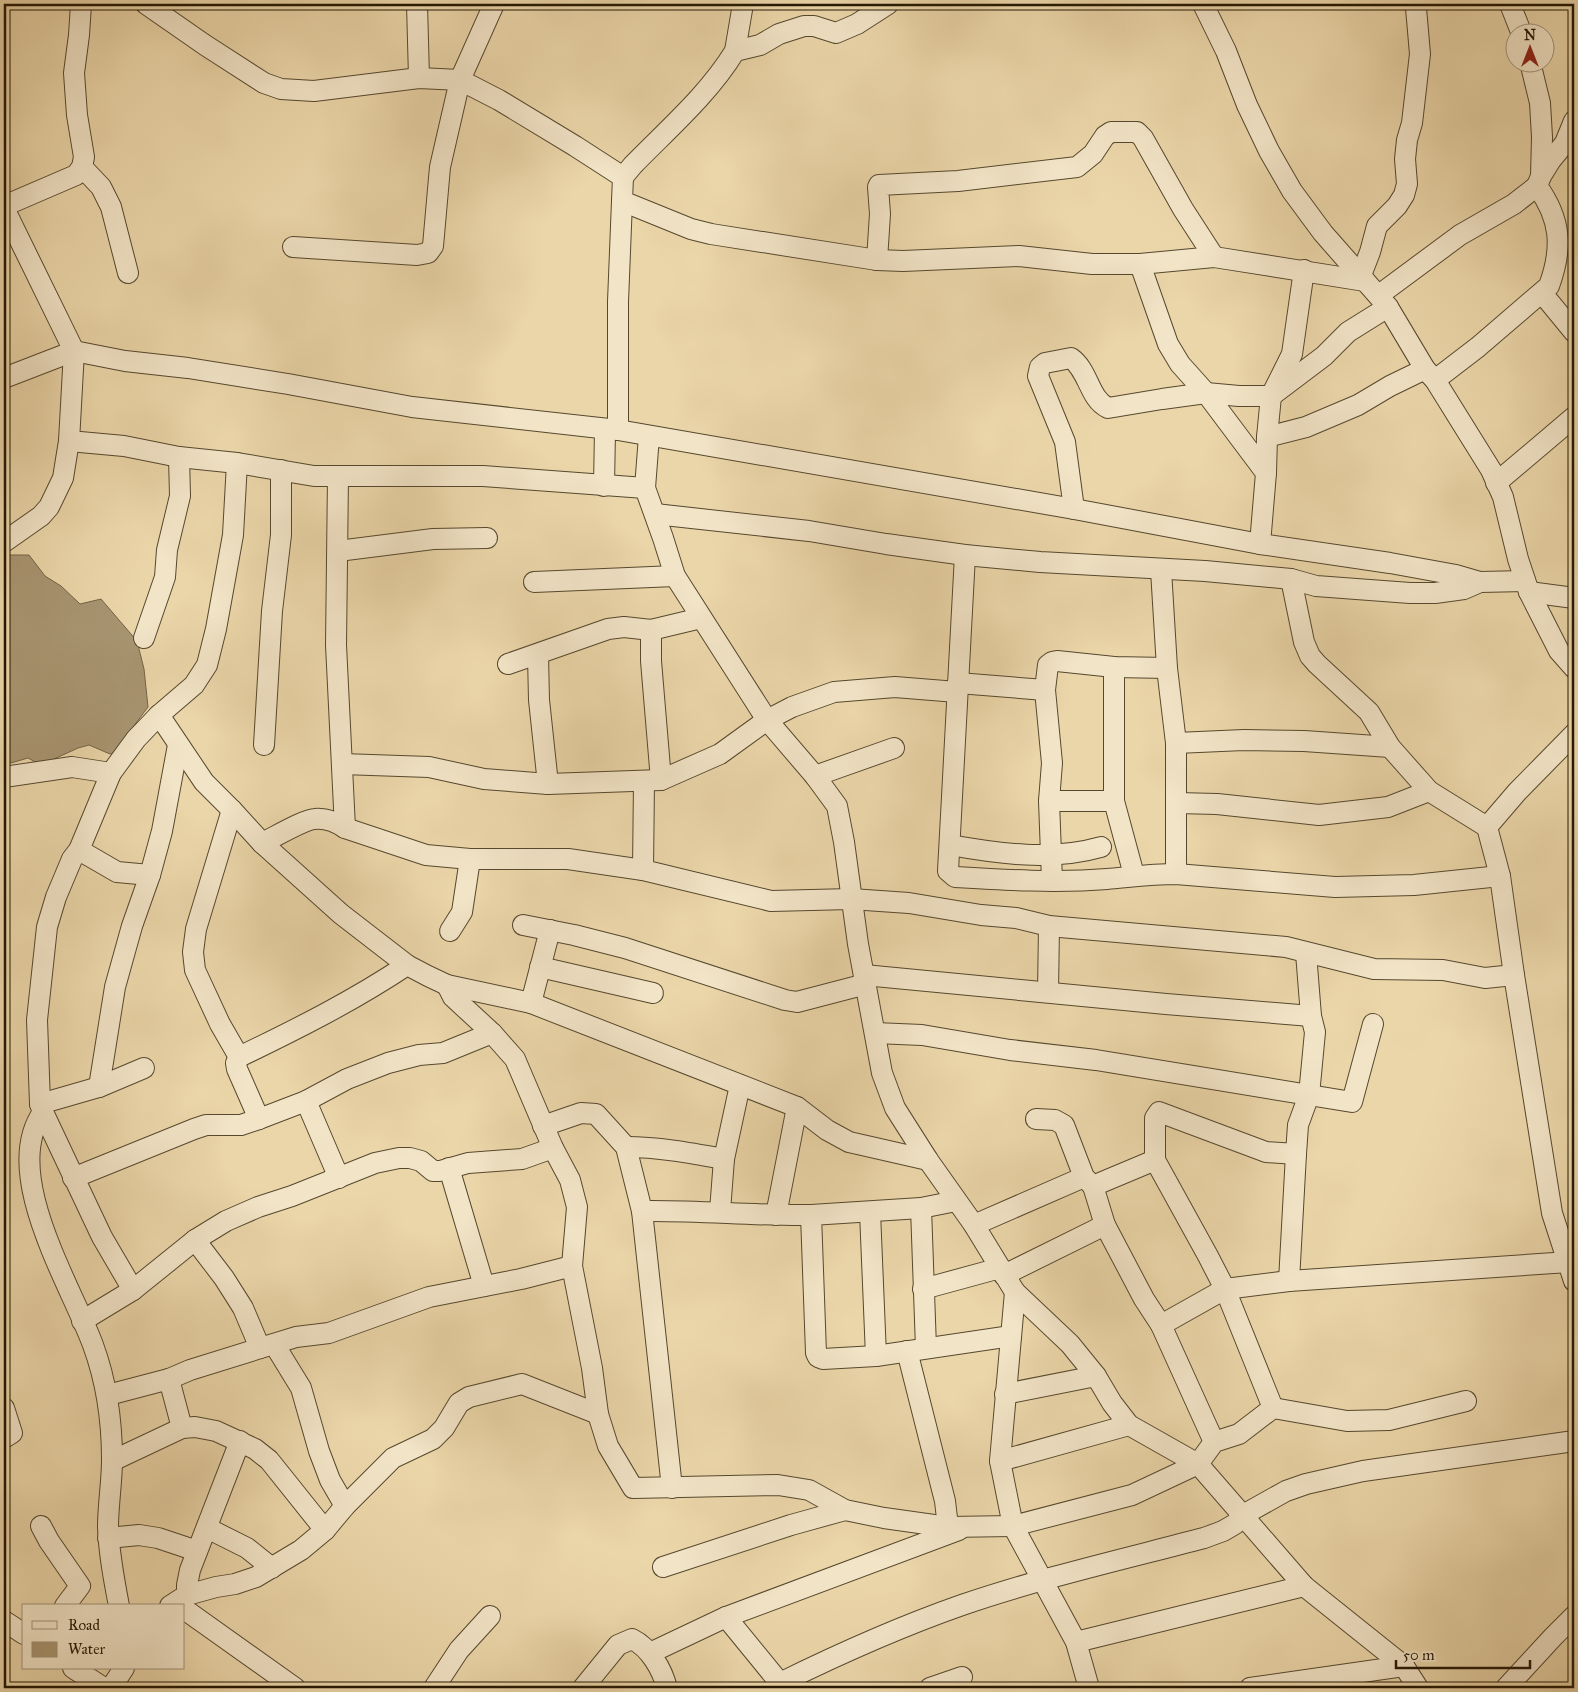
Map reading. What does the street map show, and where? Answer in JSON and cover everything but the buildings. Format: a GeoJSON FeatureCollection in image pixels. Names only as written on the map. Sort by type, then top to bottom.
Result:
{"type":"FeatureCollection","features":[{"type":"Feature","properties":{"kind":"street"},"geometry":{"type":"LineString","coordinates":[[4,542],[41,516],[50,507],[63,478],[69,441],[74,351],[5,214],[76,175],[82,167],[84,157],[77,115],[74,73],[82,4]]}},
{"type":"Feature","properties":{"kind":"street"},"geometry":{"type":"LineString","coordinates":[[146,4],[264,83],[281,88],[314,91],[419,78],[460,80],[499,100],[624,177]]}},
{"type":"Feature","properties":{"kind":"street"},"geometry":{"type":"LineString","coordinates":[[417,4],[419,78]]}},
{"type":"Feature","properties":{"kind":"street"},"geometry":{"type":"LineString","coordinates":[[293,247],[417,256],[428,253],[432,246],[440,167],[460,80],[494,4]]}},
{"type":"Feature","properties":{"kind":"street"},"geometry":{"type":"LineString","coordinates":[[604,486],[612,430],[624,177],[632,164],[702,95],[724,69],[735,51],[743,4]]}},
{"type":"Feature","properties":{"kind":"street"},"geometry":{"type":"LineString","coordinates":[[735,51],[760,46],[779,34],[804,26],[814,26],[836,33],[857,24],[888,4]]}},
{"type":"Feature","properties":{"kind":"street"},"geometry":{"type":"LineString","coordinates":[[1203,4],[1222,43],[1247,106],[1269,151],[1292,191],[1323,233],[1373,289],[1476,445],[1502,497],[1527,586],[1559,651],[1574,668]]}},
{"type":"Feature","properties":{"kind":"street"},"geometry":{"type":"LineString","coordinates":[[1510,4],[1517,22]]}},
{"type":"Feature","properties":{"kind":"street"},"geometry":{"type":"LineString","coordinates":[[1373,289],[1370,252],[1377,226],[1397,206],[1404,195],[1407,184],[1405,159],[1407,140],[1412,123],[1420,54],[1416,8]]}},
{"type":"Feature","properties":{"kind":"street"},"geometry":{"type":"LineString","coordinates":[[1267,437],[1306,427],[1358,405],[1390,386],[1430,374],[1478,347],[1549,286],[1554,274],[1559,238],[1539,181],[1542,137],[1540,103],[1532,72]]}},
{"type":"Feature","properties":{"kind":"street"},"geometry":{"type":"LineString","coordinates":[[1074,508],[1066,442],[1038,376],[1040,366],[1045,363],[1071,358],[1081,367],[1100,403],[1108,408],[1206,393],[1271,396],[1324,356],[1348,332],[1373,289],[1514,204],[1539,181],[1551,160],[1565,144],[1574,121]]}},
{"type":"Feature","properties":{"kind":"street"},"geometry":{"type":"LineString","coordinates":[[877,260],[880,214],[879,185],[958,181],[1077,167],[1093,154],[1105,136],[1111,132],[1119,131],[1137,132],[1143,138],[1183,208],[1214,257]]}},
{"type":"Feature","properties":{"kind":"street"},"geometry":{"type":"LineString","coordinates":[[82,167],[102,187],[110,207],[128,273]]}},
{"type":"Feature","properties":{"kind":"street"},"geometry":{"type":"LineString","coordinates":[[622,201],[691,229],[734,238],[877,260],[903,261],[1019,256],[1092,264],[1140,264],[1214,257],[1304,270],[1373,289]]}},
{"type":"Feature","properties":{"kind":"street"},"geometry":{"type":"LineString","coordinates":[[1140,264],[1168,344],[1180,364],[1206,393],[1266,474]]}},
{"type":"Feature","properties":{"kind":"street"},"geometry":{"type":"LineString","coordinates":[[1260,544],[1271,396],[1292,354],[1304,270]]}},
{"type":"Feature","properties":{"kind":"street"},"geometry":{"type":"LineString","coordinates":[[1542,293],[1574,332]]}},
{"type":"Feature","properties":{"kind":"street"},"geometry":{"type":"LineString","coordinates":[[4,378],[74,351],[125,361],[188,368],[288,384],[412,407],[650,436],[1074,508],[1260,544],[1390,563],[1456,575],[1480,582],[1527,586],[1574,598]]}},
{"type":"Feature","properties":{"kind":"street"},"geometry":{"type":"LineString","coordinates":[[1496,483],[1574,417]]}},
{"type":"Feature","properties":{"kind":"street"},"geometry":{"type":"LineString","coordinates":[[650,436],[645,488],[675,576],[767,720],[815,776],[837,806],[844,842],[851,899],[882,1073],[895,1108],[928,1160],[974,1225],[1015,1292],[1070,1344],[1096,1376],[1128,1425],[1198,1464],[1304,1586],[1404,1666],[1418,1688]]}},
{"type":"Feature","properties":{"kind":"street"},"geometry":{"type":"LineString","coordinates":[[69,441],[124,446],[314,476],[483,476],[645,488]]}},
{"type":"Feature","properties":{"kind":"street"},"geometry":{"type":"LineString","coordinates":[[144,638],[165,577],[167,550],[180,496],[179,456]]}},
{"type":"Feature","properties":{"kind":"street"},"geometry":{"type":"LineString","coordinates":[[133,1290],[102,1237],[42,1108],[37,1020],[47,927],[59,890],[72,859],[79,850],[111,774],[136,739],[159,715],[194,685],[206,665],[216,629],[233,535],[237,463]]}},
{"type":"Feature","properties":{"kind":"street"},"geometry":{"type":"LineString","coordinates":[[264,745],[272,611],[281,535],[281,470]]}},
{"type":"Feature","properties":{"kind":"street"},"geometry":{"type":"LineString","coordinates":[[338,476],[336,646],[345,828]]}},
{"type":"Feature","properties":{"kind":"street"},"geometry":{"type":"LineString","coordinates":[[655,514],[829,533],[886,544],[965,555],[1040,562],[1205,571],[1291,579],[1316,586],[1435,593],[1464,589],[1480,582]]}},
{"type":"Feature","properties":{"kind":"street"},"geometry":{"type":"LineString","coordinates":[[338,551],[433,539],[487,538]]}},
{"type":"Feature","properties":{"kind":"street"},"geometry":{"type":"LineString","coordinates":[[965,555],[948,871],[955,876],[1002,880],[1052,881],[1176,874],[1335,887],[1414,886],[1500,876]]}},
{"type":"Feature","properties":{"kind":"street"},"geometry":{"type":"LineString","coordinates":[[1161,570],[1167,668],[1176,743],[1176,874]]}},
{"type":"Feature","properties":{"kind":"street"},"geometry":{"type":"LineString","coordinates":[[534,582],[675,576]]}},
{"type":"Feature","properties":{"kind":"street"},"geometry":{"type":"LineString","coordinates":[[1161,1325],[1225,1290],[1289,1281],[1572,1271],[1552,1212],[1500,876],[1487,827],[1429,791],[1390,747],[1369,712],[1310,656],[1304,642],[1291,579]]}},
{"type":"Feature","properties":{"kind":"street"},"geometry":{"type":"LineString","coordinates":[[508,664],[608,629],[624,627],[652,630],[701,618]]}},
{"type":"Feature","properties":{"kind":"street"},"geometry":{"type":"LineString","coordinates":[[643,870],[652,780],[652,630]]}},
{"type":"Feature","properties":{"kind":"street"},"geometry":{"type":"LineString","coordinates":[[538,655],[539,700],[548,784]]}},
{"type":"Feature","properties":{"kind":"street"},"geometry":{"type":"LineString","coordinates":[[1052,881],[1049,800],[1052,763],[1045,690],[1048,665],[1052,662],[1114,667],[1167,668]]}},
{"type":"Feature","properties":{"kind":"street"},"geometry":{"type":"LineString","coordinates":[[1114,667],[1114,801],[1134,875]]}},
{"type":"Feature","properties":{"kind":"street"},"geometry":{"type":"LineString","coordinates":[[342,764],[429,767],[484,778],[548,784],[652,780],[720,754],[767,720],[792,707],[834,692],[895,687],[1045,690]]}},
{"type":"Feature","properties":{"kind":"street"},"geometry":{"type":"LineString","coordinates":[[159,715],[204,782],[262,843],[341,914],[407,965],[446,985],[531,1002],[797,1107],[827,1130],[849,1142],[928,1160]]}},
{"type":"Feature","properties":{"kind":"street"},"geometry":{"type":"LineString","coordinates":[[1487,827],[1517,792],[1574,734]]}},
{"type":"Feature","properties":{"kind":"street"},"geometry":{"type":"LineString","coordinates":[[1176,743],[1244,740],[1304,741],[1390,747]]}},
{"type":"Feature","properties":{"kind":"street"},"geometry":{"type":"LineString","coordinates":[[98,1087],[115,987],[162,831],[178,745]]}},
{"type":"Feature","properties":{"kind":"street"},"geometry":{"type":"LineString","coordinates":[[815,776],[894,748]]}},
{"type":"Feature","properties":{"kind":"street"},"geometry":{"type":"LineString","coordinates":[[4,777],[72,767],[111,774]]}},
{"type":"Feature","properties":{"kind":"street"},"geometry":{"type":"LineString","coordinates":[[1177,804],[1217,804],[1320,815],[1388,807],[1429,791]]}},
{"type":"Feature","properties":{"kind":"street"},"geometry":{"type":"LineString","coordinates":[[1049,800],[1114,801]]}},
{"type":"Feature","properties":{"kind":"street"},"geometry":{"type":"LineString","coordinates":[[232,810],[196,929],[193,952],[196,970],[220,1024],[239,1058]]}},
{"type":"Feature","properties":{"kind":"street"},"geometry":{"type":"LineString","coordinates":[[262,843],[313,819],[335,822],[345,828],[426,855],[470,859],[568,859],[643,870],[771,901],[851,899],[909,903],[981,915],[1016,918],[1049,926],[1286,947],[1374,969],[1436,969],[1485,978],[1514,976]]}},
{"type":"Feature","properties":{"kind":"street"},"geometry":{"type":"LineString","coordinates":[[950,845],[993,853],[1050,856],[1080,853],[1101,847]]}},
{"type":"Feature","properties":{"kind":"street"},"geometry":{"type":"LineString","coordinates":[[79,850],[117,872],[150,875]]}},
{"type":"Feature","properties":{"kind":"street"},"geometry":{"type":"LineString","coordinates":[[450,931],[462,912],[470,859]]}},
{"type":"Feature","properties":{"kind":"street"},"geometry":{"type":"LineString","coordinates":[[523,925],[625,948],[786,1000],[798,1002],[865,980],[1048,992],[1311,1016]]}},
{"type":"Feature","properties":{"kind":"street"},"geometry":{"type":"LineString","coordinates":[[1048,992],[1049,926]]}},
{"type":"Feature","properties":{"kind":"street"},"geometry":{"type":"LineString","coordinates":[[531,1002],[550,930]]}},
{"type":"Feature","properties":{"kind":"street"},"geometry":{"type":"LineString","coordinates":[[1289,1281],[1298,1125],[1309,1095],[1315,1032],[1311,1016],[1306,953]]}},
{"type":"Feature","properties":{"kind":"street"},"geometry":{"type":"LineString","coordinates":[[258,1119],[237,1069],[236,1063],[239,1058],[368,991],[407,965]]}},
{"type":"Feature","properties":{"kind":"street"},"geometry":{"type":"LineString","coordinates":[[540,966],[653,993]]}},
{"type":"Feature","properties":{"kind":"street"},"geometry":{"type":"LineString","coordinates":[[446,985],[453,996],[492,1032],[515,1059],[552,1148],[570,1180],[577,1207],[572,1266],[592,1368],[598,1414],[608,1446],[633,1488],[778,1486],[809,1490],[845,1510],[884,1518],[948,1527],[1013,1526],[1132,1495],[1198,1464],[1214,1442],[1239,1434],[1273,1408],[1347,1421],[1389,1420],[1466,1401]]}},
{"type":"Feature","properties":{"kind":"street"},"geometry":{"type":"LineString","coordinates":[[875,1033],[922,1036],[1010,1050],[1096,1060],[1352,1102],[1373,1024]]}},
{"type":"Feature","properties":{"kind":"street"},"geometry":{"type":"LineString","coordinates":[[73,1178],[194,1129],[206,1125],[241,1125],[306,1101],[347,1079],[388,1062],[419,1055],[443,1053],[492,1032]]}},
{"type":"Feature","properties":{"kind":"street"},"geometry":{"type":"LineString","coordinates":[[119,1604],[108,1538],[108,1498],[112,1461],[108,1395],[97,1356],[82,1321],[41,1239],[24,1185],[22,1158],[24,1146],[42,1108],[144,1068]]}},
{"type":"Feature","properties":{"kind":"street"},"geometry":{"type":"LineString","coordinates":[[720,1211],[724,1159],[740,1085]]}},
{"type":"Feature","properties":{"kind":"street"},"geometry":{"type":"LineString","coordinates":[[306,1101],[339,1178]]}},
{"type":"Feature","properties":{"kind":"street"},"geometry":{"type":"LineString","coordinates":[[776,1216],[797,1107]]}},
{"type":"Feature","properties":{"kind":"street"},"geometry":{"type":"LineString","coordinates":[[1273,1408],[1225,1290],[1155,1160],[1155,1118],[1159,1112],[1266,1152],[1296,1154]]}},
{"type":"Feature","properties":{"kind":"street"},"geometry":{"type":"LineString","coordinates":[[544,1126],[581,1113],[596,1114],[626,1147],[642,1211],[672,1488]]}},
{"type":"Feature","properties":{"kind":"street"},"geometry":{"type":"LineString","coordinates":[[1036,1119],[1055,1120],[1064,1125],[1106,1225],[1144,1299],[1161,1325],[1214,1442]]}},
{"type":"Feature","properties":{"kind":"street"},"geometry":{"type":"LineString","coordinates":[[626,1147],[654,1147],[680,1150],[724,1159]]}},
{"type":"Feature","properties":{"kind":"street"},"geometry":{"type":"LineString","coordinates":[[82,1321],[133,1290],[195,1240],[226,1221],[258,1207],[375,1164],[399,1158],[421,1161],[433,1171],[440,1171],[468,1163],[522,1159],[552,1148]]}},
{"type":"Feature","properties":{"kind":"street"},"geometry":{"type":"LineString","coordinates":[[974,1225],[1089,1182],[1155,1160]]}},
{"type":"Feature","properties":{"kind":"street"},"geometry":{"type":"LineString","coordinates":[[450,1168],[484,1286]]}},
{"type":"Feature","properties":{"kind":"street"},"geometry":{"type":"LineString","coordinates":[[642,1211],[720,1211],[776,1216],[811,1215],[921,1208],[956,1201]]}},
{"type":"Feature","properties":{"kind":"street"},"geometry":{"type":"LineString","coordinates":[[921,1208],[923,1289],[916,1349],[945,1501],[948,1527]]}},
{"type":"Feature","properties":{"kind":"street"},"geometry":{"type":"LineString","coordinates":[[870,1212],[876,1356]]}},
{"type":"Feature","properties":{"kind":"street"},"geometry":{"type":"LineString","coordinates":[[811,1215],[816,1353],[818,1358],[876,1356],[1011,1336]]}},
{"type":"Feature","properties":{"kind":"street"},"geometry":{"type":"LineString","coordinates":[[923,1289],[1002,1271],[1106,1225]]}},
{"type":"Feature","properties":{"kind":"street"},"geometry":{"type":"LineString","coordinates":[[195,1240],[224,1278],[267,1346],[301,1388],[319,1451],[330,1480],[345,1506]]}},
{"type":"Feature","properties":{"kind":"street"},"geometry":{"type":"LineString","coordinates":[[108,1395],[170,1378],[296,1337],[329,1332],[429,1297],[521,1279],[572,1266]]}},
{"type":"Feature","properties":{"kind":"street"},"geometry":{"type":"LineString","coordinates":[[1015,1292],[1000,1461],[1013,1526],[1076,1642],[1089,1688]]}},
{"type":"Feature","properties":{"kind":"street"},"geometry":{"type":"LineString","coordinates":[[1005,1394],[1096,1376]]}},
{"type":"Feature","properties":{"kind":"street"},"geometry":{"type":"LineString","coordinates":[[170,1378],[182,1428]]}},
{"type":"Feature","properties":{"kind":"street"},"geometry":{"type":"LineString","coordinates":[[179,1604],[216,1587],[235,1584],[256,1577],[301,1550],[325,1530],[345,1506],[392,1458],[433,1439],[444,1428],[459,1403],[469,1397],[522,1384],[598,1414]]}},
{"type":"Feature","properties":{"kind":"street"},"geometry":{"type":"LineString","coordinates":[[4,1408],[12,1433],[4,1438]]}},
{"type":"Feature","properties":{"kind":"street"},"geometry":{"type":"LineString","coordinates":[[1000,1461],[1128,1425]]}},
{"type":"Feature","properties":{"kind":"street"},"geometry":{"type":"LineString","coordinates":[[112,1461],[182,1428],[195,1427],[216,1431],[255,1449],[269,1460],[325,1530]]}},
{"type":"Feature","properties":{"kind":"street"},"geometry":{"type":"LineString","coordinates":[[179,1604],[197,1551],[240,1441]]}},
{"type":"Feature","properties":{"kind":"street"},"geometry":{"type":"LineString","coordinates":[[726,1617],[782,1686],[838,1655],[912,1623],[963,1605],[1043,1580],[1204,1538],[1223,1531],[1235,1524],[1243,1516],[1286,1491],[1306,1484],[1363,1471],[1574,1441]]}},
{"type":"Feature","properties":{"kind":"street"},"geometry":{"type":"LineString","coordinates":[[663,1567],[791,1525],[845,1510]]}},
{"type":"Feature","properties":{"kind":"street"},"geometry":{"type":"LineString","coordinates":[[41,1526],[80,1586],[66,1604]]}},
{"type":"Feature","properties":{"kind":"street"},"geometry":{"type":"LineString","coordinates":[[650,1653],[726,1617],[969,1526]]}},
{"type":"Feature","properties":{"kind":"street"},"geometry":{"type":"LineString","coordinates":[[206,1528],[247,1548],[272,1568]]}},
{"type":"Feature","properties":{"kind":"street"},"geometry":{"type":"LineString","coordinates":[[108,1538],[139,1535],[158,1538],[197,1551]]}},
{"type":"Feature","properties":{"kind":"street"},"geometry":{"type":"LineString","coordinates":[[1076,1642],[1304,1586]]}},
{"type":"Feature","properties":{"kind":"street"},"geometry":{"type":"LineString","coordinates":[[185,1608],[295,1688]]}},
{"type":"Feature","properties":{"kind":"street"},"geometry":{"type":"LineString","coordinates":[[434,1688],[459,1650],[490,1616]]}},
{"type":"Feature","properties":{"kind":"street"},"geometry":{"type":"LineString","coordinates":[[1506,1688],[1574,1616]]}},
{"type":"Feature","properties":{"kind":"street"},"geometry":{"type":"LineString","coordinates":[[4,1620],[22,1633]]}},
{"type":"Feature","properties":{"kind":"street"},"geometry":{"type":"LineString","coordinates":[[583,1688],[618,1645],[632,1639],[650,1653],[667,1688]]}},
{"type":"Feature","properties":{"kind":"street"},"geometry":{"type":"LineString","coordinates":[[1250,1688],[1404,1666]]}},
{"type":"Feature","properties":{"kind":"street"},"geometry":{"type":"LineString","coordinates":[[76,1670],[104,1688]]}},
{"type":"Feature","properties":{"kind":"street"},"geometry":{"type":"LineString","coordinates":[[111,1688],[123,1670]]}},
{"type":"Feature","properties":{"kind":"street"},"geometry":{"type":"LineString","coordinates":[[930,1688],[962,1677]]}},
{"type":"Feature","properties":{"kind":"water"},"geometry":{"type":"Polygon","coordinates":[[[4,555],[29,555],[45,576],[61,586],[80,604],[101,599],[137,641],[144,669],[148,707],[133,727],[124,750],[110,754],[89,745],[41,765],[28,758],[11,763],[4,760],[4,555]]]}}]}
